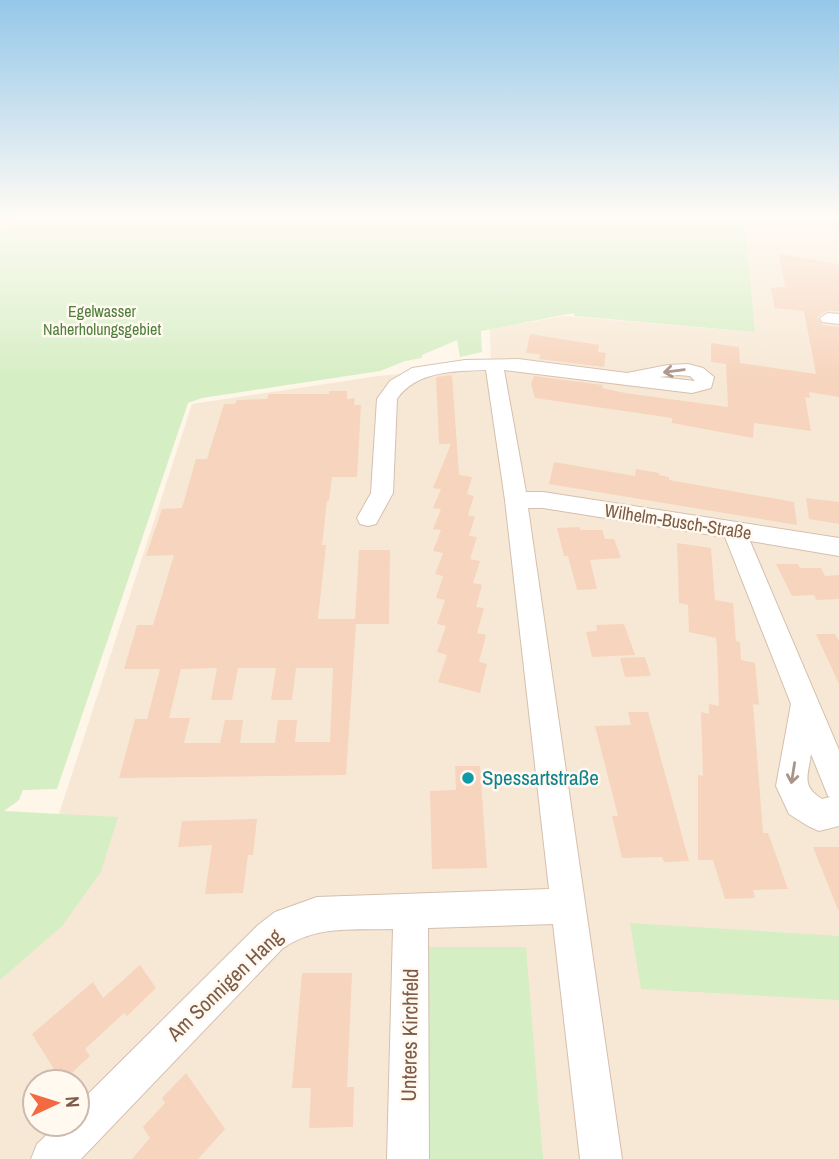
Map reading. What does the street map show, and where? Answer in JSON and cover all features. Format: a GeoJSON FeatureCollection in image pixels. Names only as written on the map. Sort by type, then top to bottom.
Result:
{"type":"FeatureCollection","features":[{"type":"Feature","properties":{"kind":"street"},"geometry":{"type":"LineString","coordinates":[[494,364],[516,500],[601,1159]]}},
{"type":"Feature","properties":{"kind":"street"},"geometry":{"type":"LineString","coordinates":[[368,518],[382,493],[387,399],[397,385],[412,374],[465,365],[518,364],[629,378]]}},
{"type":"Feature","properties":{"kind":"street","name":"Wilhelm-Busch-Straße"},"geometry":{"type":"LineString","coordinates":[[516,500],[542,500],[839,547]]}},
{"type":"Feature","properties":{"kind":"street"},"geometry":{"type":"LineString","coordinates":[[734,531],[839,786]]}},
{"type":"Feature","properties":{"kind":"street"},"geometry":{"type":"LineString","coordinates":[[804,705],[791,786],[800,803],[820,815],[839,811]]}},
{"type":"Feature","properties":{"kind":"street","name":"Am Sonnigen Hang"},"geometry":{"type":"LineString","coordinates":[[52,1159],[270,937],[287,924],[317,914],[569,906]]}},
{"type":"Feature","properties":{"kind":"street","name":"Unteres Kirchfeld"},"geometry":{"type":"LineString","coordinates":[[408,1159],[411,912]]}},
{"type":"Feature","properties":{"kind":"shaded area"},"geometry":{"type":"Polygon","coordinates":[[[749,272],[839,272],[839,1159],[0,1159],[0,870],[59,814],[192,404],[378,376],[491,366],[490,329],[565,316],[754,332],[749,272]]]}},
{"type":"Feature","properties":{"kind":"green space","name":"Egelwasser Naherholungsgebiet"},"geometry":{"type":"Polygon","coordinates":[[[0,272],[749,272],[755,332],[574,316],[574,313],[481,331],[482,352],[460,357],[457,340],[422,355],[422,358],[405,361],[380,371],[202,398],[188,403],[57,789],[23,790],[19,800],[4,811],[118,817],[101,872],[62,926],[0,980],[0,272]]]}},
{"type":"Feature","properties":{"kind":"green space"},"geometry":{"type":"Polygon","coordinates":[[[630,923],[839,936],[839,1000],[641,989],[630,923]]]}},
{"type":"Feature","properties":{"kind":"green space"},"geometry":{"type":"Polygon","coordinates":[[[411,947],[526,947],[543,1159],[411,1159],[411,947]]]}},
{"type":"Feature","properties":{"kind":"building"},"geometry":{"type":"Polygon","coordinates":[[[782,272],[839,272],[839,311],[827,311],[817,317],[822,325],[839,327],[839,397],[809,392],[810,398],[805,397],[811,431],[754,423],[753,438],[672,423],[672,418],[535,398],[531,384],[534,376],[603,385],[602,388],[625,393],[728,407],[726,364],[711,362],[711,343],[739,347],[740,363],[816,374],[804,311],[775,308],[771,288],[785,286],[782,272]]]}},
{"type":"Feature","properties":{"kind":"building"},"geometry":{"type":"Polygon","coordinates":[[[530,334],[599,345],[598,352],[606,353],[604,367],[539,359],[540,354],[526,353],[530,334]]]}},
{"type":"Feature","properties":{"kind":"building"},"geometry":{"type":"Polygon","coordinates":[[[452,375],[459,475],[472,477],[467,494],[474,496],[468,515],[475,517],[469,536],[477,537],[470,559],[480,561],[473,583],[482,585],[476,607],[484,608],[477,633],[486,635],[479,662],[487,664],[480,693],[438,682],[447,655],[437,652],[446,626],[437,624],[445,600],[436,598],[443,576],[435,574],[443,553],[433,551],[441,530],[433,529],[441,509],[433,508],[441,489],[433,488],[451,444],[439,444],[436,377],[452,375]]]}},
{"type":"Feature","properties":{"kind":"building"},"geometry":{"type":"Polygon","coordinates":[[[329,391],[347,391],[347,399],[355,398],[354,405],[361,405],[357,477],[332,477],[327,501],[322,545],[326,545],[318,619],[355,619],[359,550],[390,550],[389,624],[356,624],[346,775],[119,778],[135,719],[147,719],[160,669],[124,669],[137,625],[153,625],[174,555],[146,556],[162,509],[182,508],[196,459],[207,459],[224,404],[235,404],[237,400],[267,399],[269,394],[329,394],[329,391]],[[217,668],[181,669],[169,718],[190,718],[184,743],[220,743],[225,720],[243,720],[240,743],[275,743],[278,720],[297,720],[295,742],[330,742],[333,668],[296,668],[292,700],[271,700],[276,668],[238,668],[232,700],[211,700],[217,668]]]}},
{"type":"Feature","properties":{"kind":"building"},"geometry":{"type":"Polygon","coordinates":[[[554,462],[635,476],[636,469],[659,473],[669,477],[669,480],[794,502],[797,525],[549,484],[554,462]]]}},
{"type":"Feature","properties":{"kind":"building"},"geometry":{"type":"Polygon","coordinates":[[[806,498],[839,502],[839,524],[809,519],[806,498]]]}},
{"type":"Feature","properties":{"kind":"building"},"geometry":{"type":"Polygon","coordinates":[[[579,527],[580,530],[602,530],[605,539],[614,539],[621,558],[590,560],[597,589],[577,590],[568,556],[564,556],[557,528],[579,527]]]}},
{"type":"Feature","properties":{"kind":"building"},"geometry":{"type":"Polygon","coordinates":[[[677,543],[711,548],[715,600],[733,603],[736,641],[740,642],[741,660],[755,663],[759,705],[753,704],[763,833],[768,833],[788,889],[753,890],[755,898],[725,899],[713,860],[698,860],[698,775],[703,776],[701,712],[709,714],[709,704],[719,706],[717,647],[716,638],[689,632],[688,605],[679,603],[677,543]]]}},
{"type":"Feature","properties":{"kind":"building"},"geometry":{"type":"Polygon","coordinates":[[[776,564],[821,568],[825,576],[839,575],[839,599],[816,600],[814,595],[792,596],[776,564]]]}},
{"type":"Feature","properties":{"kind":"building"},"geometry":{"type":"Polygon","coordinates":[[[624,624],[635,655],[592,657],[586,632],[597,631],[596,625],[624,624]]]}},
{"type":"Feature","properties":{"kind":"building"},"geometry":{"type":"Polygon","coordinates":[[[816,634],[835,634],[839,641],[839,684],[816,634]]]}},
{"type":"Feature","properties":{"kind":"building"},"geometry":{"type":"Polygon","coordinates":[[[645,657],[651,676],[625,677],[620,658],[645,657]]]}},
{"type":"Feature","properties":{"kind":"building"},"geometry":{"type":"Polygon","coordinates":[[[628,712],[648,712],[689,861],[664,862],[662,857],[622,858],[612,816],[618,816],[595,726],[631,725],[628,712]]]}},
{"type":"Feature","properties":{"kind":"building"},"geometry":{"type":"Polygon","coordinates":[[[455,766],[480,766],[487,868],[432,869],[430,791],[456,790],[455,766]]]}},
{"type":"Feature","properties":{"kind":"building"},"geometry":{"type":"Polygon","coordinates":[[[257,819],[253,855],[248,855],[243,893],[205,894],[212,845],[178,847],[182,821],[257,819]]]}},
{"type":"Feature","properties":{"kind":"building"},"geometry":{"type":"Polygon","coordinates":[[[813,847],[839,847],[839,910],[838,910],[813,847]]]}},
{"type":"Feature","properties":{"kind":"building"},"geometry":{"type":"Polygon","coordinates":[[[140,965],[156,988],[127,1016],[124,1013],[85,1049],[90,1056],[77,1068],[53,1068],[32,1034],[93,982],[103,998],[140,965]]]}},
{"type":"Feature","properties":{"kind":"building"},"geometry":{"type":"Polygon","coordinates":[[[302,973],[352,973],[347,1087],[354,1087],[353,1127],[309,1128],[311,1088],[292,1088],[302,973]]]}},
{"type":"Feature","properties":{"kind":"building"},"geometry":{"type":"Polygon","coordinates":[[[186,1073],[225,1129],[198,1159],[132,1159],[150,1138],[143,1127],[165,1103],[162,1098],[186,1073]]]}},
{"type":"Feature","properties":{"kind":"place","name":"Spessartstraße"},"geometry":{"type":"Point","coordinates":[468,778]}}]}
